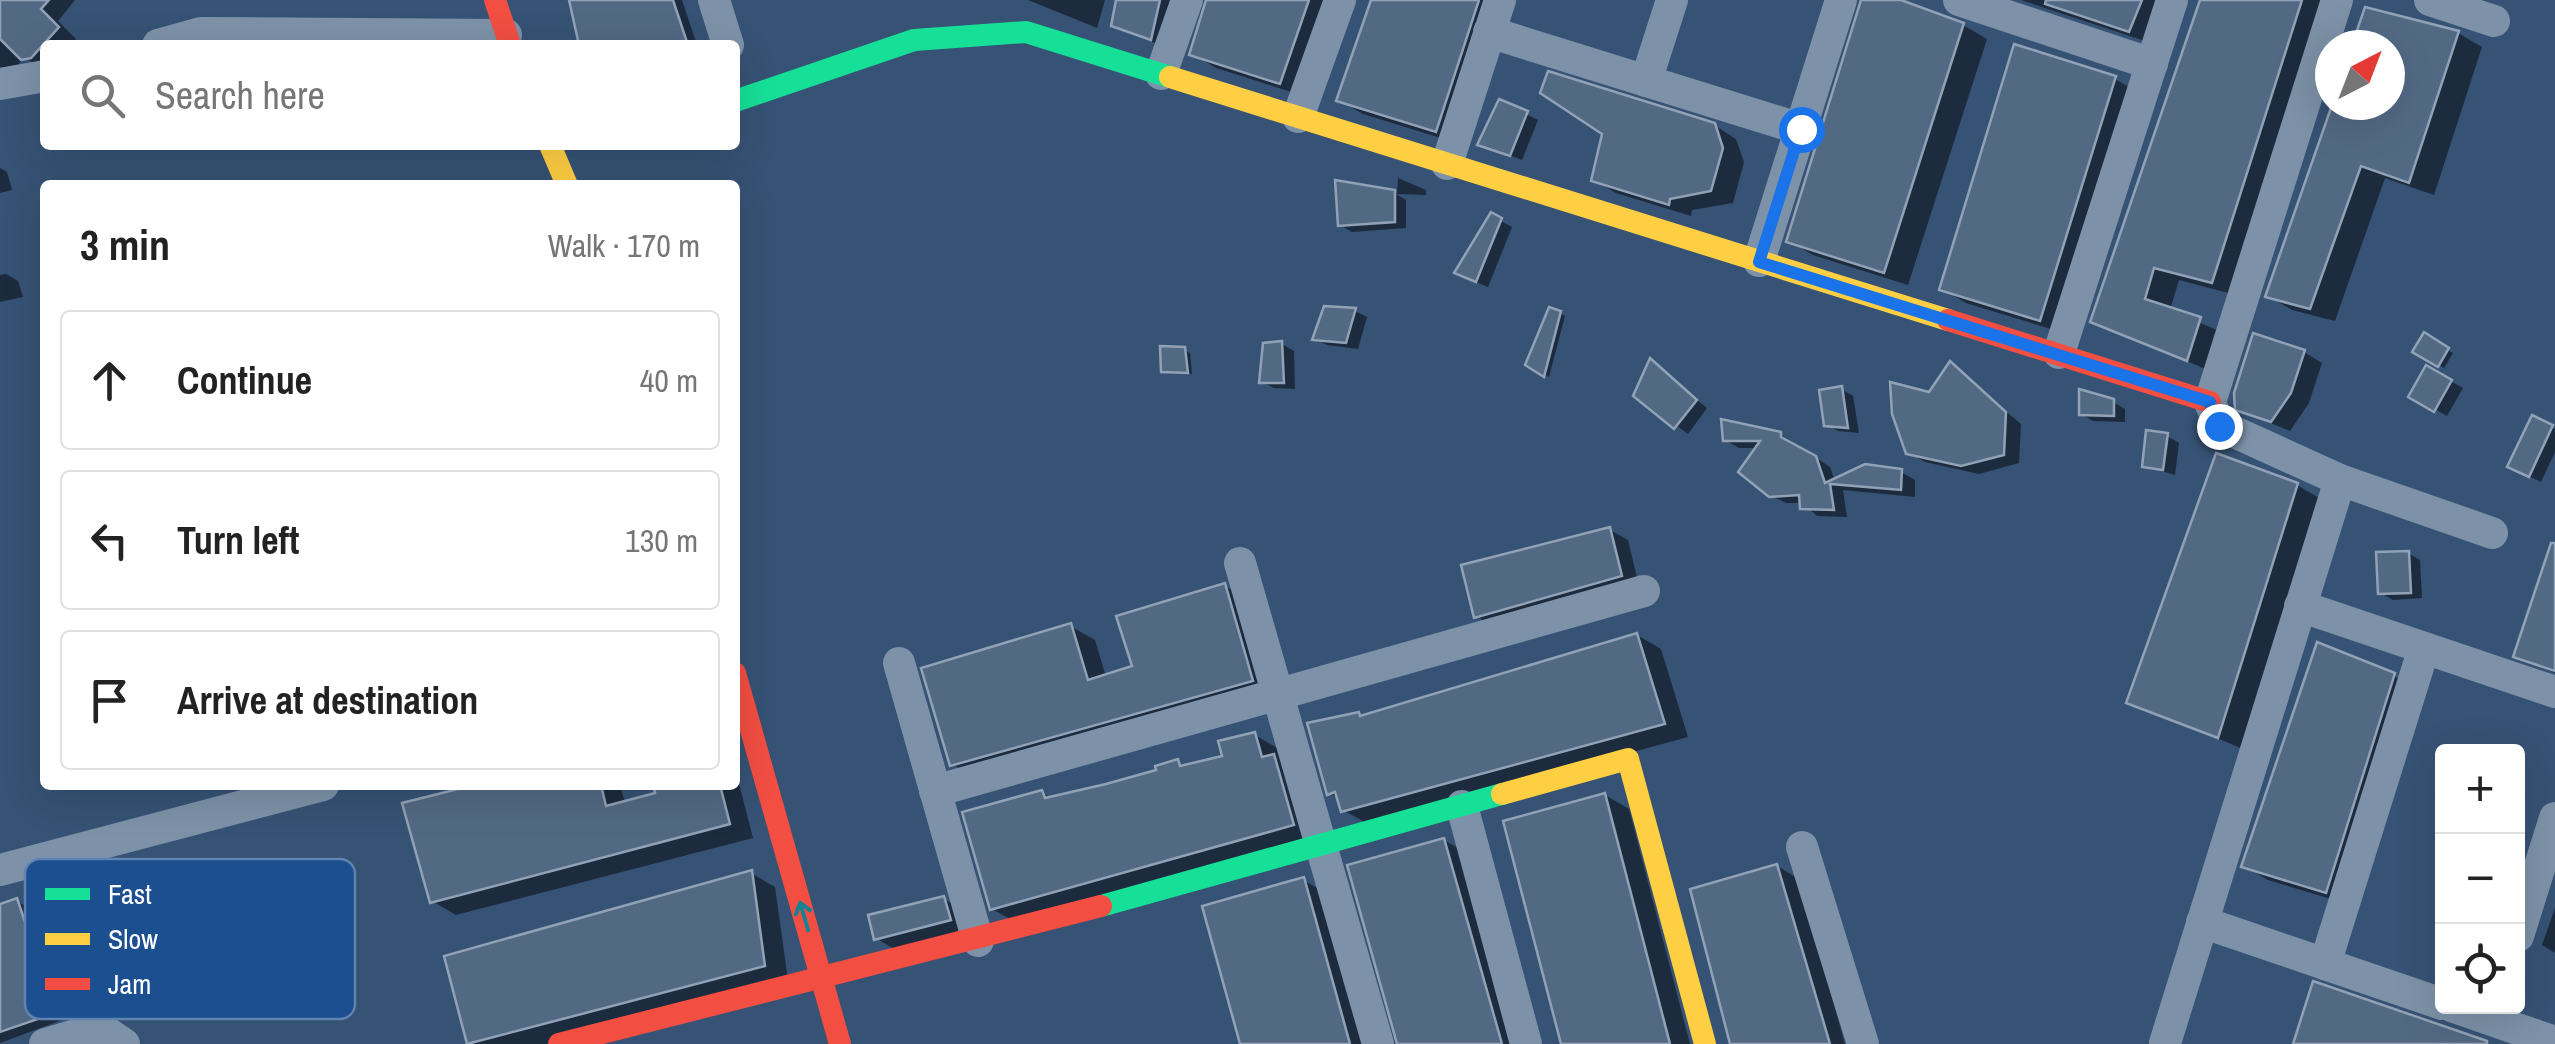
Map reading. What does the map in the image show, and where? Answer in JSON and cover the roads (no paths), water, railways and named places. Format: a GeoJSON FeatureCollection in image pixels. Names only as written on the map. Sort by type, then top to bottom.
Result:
{"type":"FeatureCollection","features":[{"type":"Feature","properties":{"kind":"street"},"geometry":{"type":"LineString","coordinates":[[178,40],[201,34],[508,40],[496,0]]}},
{"type":"Feature","properties":{"kind":"street"},"geometry":{"type":"LineString","coordinates":[[714,0],[726,40]]}},
{"type":"Feature","properties":{"kind":"street"},"geometry":{"type":"LineString","coordinates":[[1162,74],[1186,0]]}},
{"type":"Feature","properties":{"kind":"street"},"geometry":{"type":"LineString","coordinates":[[1298,117],[1340,0]]}},
{"type":"Feature","properties":{"kind":"street"},"geometry":{"type":"LineString","coordinates":[[1447,164],[1500,0]]}},
{"type":"Feature","properties":{"kind":"street"},"geometry":{"type":"LineString","coordinates":[[1646,81],[1672,0]]}},
{"type":"Feature","properties":{"kind":"street"},"geometry":{"type":"LineString","coordinates":[[1759,262],[1841,0]]}},
{"type":"Feature","properties":{"kind":"street"},"geometry":{"type":"LineString","coordinates":[[1959,0],[2152,64]]}},
{"type":"Feature","properties":{"kind":"street"},"geometry":{"type":"LineString","coordinates":[[2058,353],[2172,0]]}},
{"type":"Feature","properties":{"kind":"street"},"geometry":{"type":"LineString","coordinates":[[2337,0],[2210,402],[2219,426],[2340,480],[2492,533]]}},
{"type":"Feature","properties":{"kind":"street"},"geometry":{"type":"LineString","coordinates":[[2430,0],[2494,21]]}},
{"type":"Feature","properties":{"kind":"street"},"geometry":{"type":"LineString","coordinates":[[740,89],[914,40],[1026,32],[2210,402]]}},
{"type":"Feature","properties":{"kind":"street"},"geometry":{"type":"LineString","coordinates":[[1489,32],[1801,129]]}},
{"type":"Feature","properties":{"kind":"street"},"geometry":{"type":"LineString","coordinates":[[0,84],[40,77]]}},
{"type":"Feature","properties":{"kind":"street"},"geometry":{"type":"LineString","coordinates":[[552,150],[565,180]]}},
{"type":"Feature","properties":{"kind":"street"},"geometry":{"type":"LineString","coordinates":[[2165,1043],[2340,480]]}},
{"type":"Feature","properties":{"kind":"street"},"geometry":{"type":"LineString","coordinates":[[1240,564],[1378,1044]]}},
{"type":"Feature","properties":{"kind":"street"},"geometry":{"type":"LineString","coordinates":[[935,791],[1644,591]]}},
{"type":"Feature","properties":{"kind":"street"},"geometry":{"type":"LineString","coordinates":[[2300,606],[2555,692]]}},
{"type":"Feature","properties":{"kind":"street"},"geometry":{"type":"LineString","coordinates":[[2325,964],[2424,648]]}},
{"type":"Feature","properties":{"kind":"street"},"geometry":{"type":"LineString","coordinates":[[899,663],[978,942]]}},
{"type":"Feature","properties":{"kind":"street"},"geometry":{"type":"LineString","coordinates":[[740,689],[840,1044]]}},
{"type":"Feature","properties":{"kind":"street"},"geometry":{"type":"LineString","coordinates":[[559,1044],[978,942],[1628,759],[1705,1044]]}},
{"type":"Feature","properties":{"kind":"street"},"geometry":{"type":"LineString","coordinates":[[42,859],[304,790]]}},
{"type":"Feature","properties":{"kind":"street"},"geometry":{"type":"LineString","coordinates":[[1462,806],[1526,1044]]}},
{"type":"Feature","properties":{"kind":"street"},"geometry":{"type":"LineString","coordinates":[[2522,924],[2555,818]]}},
{"type":"Feature","properties":{"kind":"street"},"geometry":{"type":"LineString","coordinates":[[1802,847],[1863,1044]]}},
{"type":"Feature","properties":{"kind":"street"},"geometry":{"type":"LineString","coordinates":[[0,870],[25,863]]}},
{"type":"Feature","properties":{"kind":"street"},"geometry":{"type":"LineString","coordinates":[[2202,922],[2435,1002]]}},
{"type":"Feature","properties":{"kind":"street"},"geometry":{"type":"LineString","coordinates":[[2495,1014],[2555,1042]]}},
{"type":"Feature","properties":{"kind":"street"},"geometry":{"type":"LineString","coordinates":[[45,1044],[100,1028],[124,1044]]}}]}
